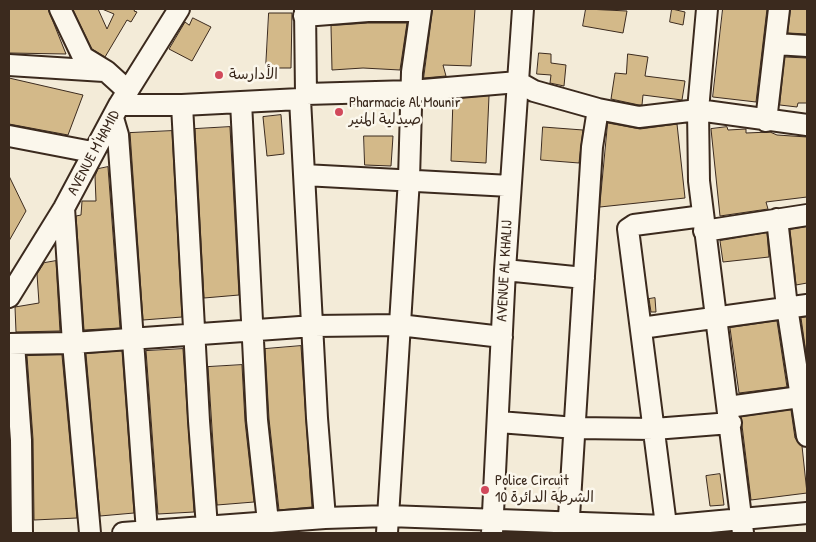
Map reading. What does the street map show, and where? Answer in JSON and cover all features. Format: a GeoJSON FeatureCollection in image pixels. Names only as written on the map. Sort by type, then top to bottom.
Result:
{"type":"FeatureCollection","features":[{"type":"Feature","properties":{"kind":"street"},"geometry":{"type":"LineString","coordinates":[[60,9],[83,57],[106,71],[120,105],[118,135],[147,532]]}},
{"type":"Feature","properties":{"kind":"street","name":"AVENUE M'HAMID"},"geometry":{"type":"LineString","coordinates":[[9,297],[64,208],[92,152],[179,9]]}},
{"type":"Feature","properties":{"kind":"street"},"geometry":{"type":"LineString","coordinates":[[325,518],[317,418],[314,326],[304,175],[305,12],[413,9],[409,179],[387,525]]}},
{"type":"Feature","properties":{"kind":"street","name":"AVENUE AL KHALIJ"},"geometry":{"type":"LineString","coordinates":[[493,526],[505,270],[523,9]]}},
{"type":"Feature","properties":{"kind":"street"},"geometry":{"type":"LineString","coordinates":[[707,9],[698,110],[699,181],[714,319],[729,415],[742,527]]}},
{"type":"Feature","properties":{"kind":"street"},"geometry":{"type":"LineString","coordinates":[[766,121],[779,9]]}},
{"type":"Feature","properties":{"kind":"street"},"geometry":{"type":"LineString","coordinates":[[776,44],[807,46]]}},
{"type":"Feature","properties":{"kind":"street"},"geometry":{"type":"LineString","coordinates":[[9,65],[106,71]]}},
{"type":"Feature","properties":{"kind":"street"},"geometry":{"type":"LineString","coordinates":[[120,105],[182,105],[241,102],[303,96],[411,91],[518,82],[534,91],[598,109],[639,117],[698,110],[766,121],[807,125]]}},
{"type":"Feature","properties":{"kind":"street"},"geometry":{"type":"LineString","coordinates":[[241,102],[257,420],[268,522]]}},
{"type":"Feature","properties":{"kind":"street"},"geometry":{"type":"LineString","coordinates":[[182,105],[207,527]]}},
{"type":"Feature","properties":{"kind":"street"},"geometry":{"type":"LineString","coordinates":[[569,528],[592,147],[598,109]]}},
{"type":"Feature","properties":{"kind":"street"},"geometry":{"type":"LineString","coordinates":[[9,136],[92,152]]}},
{"type":"Feature","properties":{"kind":"street"},"geometry":{"type":"LineString","coordinates":[[304,175],[409,179],[510,186]]}},
{"type":"Feature","properties":{"kind":"street"},"geometry":{"type":"LineString","coordinates":[[64,208],[73,343],[90,533]]}},
{"type":"Feature","properties":{"kind":"street"},"geometry":{"type":"LineString","coordinates":[[666,530],[628,234],[630,227],[807,215]]}},
{"type":"Feature","properties":{"kind":"street"},"geometry":{"type":"LineString","coordinates":[[777,218],[787,307],[804,397],[807,436]]}},
{"type":"Feature","properties":{"kind":"street"},"geometry":{"type":"LineString","coordinates":[[505,270],[584,278]]}},
{"type":"Feature","properties":{"kind":"street"},"geometry":{"type":"LineString","coordinates":[[641,328],[807,305]]}},
{"type":"Feature","properties":{"kind":"street"},"geometry":{"type":"LineString","coordinates":[[22,533],[21,440],[11,344],[73,343],[195,332],[314,326],[399,325],[502,336]]}},
{"type":"Feature","properties":{"kind":"street"},"geometry":{"type":"LineString","coordinates":[[499,422],[576,428],[654,429],[729,415],[804,397]]}},
{"type":"Feature","properties":{"kind":"street"},"geometry":{"type":"LineString","coordinates":[[123,533],[325,518],[387,525],[666,530],[742,527],[807,513]]}},
{"type":"Feature","properties":{"kind":"building"},"geometry":{"type":"Polygon","coordinates":[[[9,9],[48,9],[66,54],[9,53],[9,9]]]}},
{"type":"Feature","properties":{"kind":"building"},"geometry":{"type":"Polygon","coordinates":[[[73,9],[98,9],[107,29],[114,14],[102,9],[135,9],[134,11],[137,12],[131,22],[127,20],[105,57],[92,49],[73,9]]]}},
{"type":"Feature","properties":{"kind":"building"},"geometry":{"type":"Polygon","coordinates":[[[433,9],[475,9],[471,66],[443,65],[446,76],[424,78],[433,9]]]}},
{"type":"Feature","properties":{"kind":"building"},"geometry":{"type":"Polygon","coordinates":[[[586,9],[627,11],[623,33],[583,26],[586,9]]]}},
{"type":"Feature","properties":{"kind":"building"},"geometry":{"type":"Polygon","coordinates":[[[672,9],[685,12],[683,25],[670,22],[672,9]]]}},
{"type":"Feature","properties":{"kind":"building"},"geometry":{"type":"Polygon","coordinates":[[[723,9],[767,9],[756,102],[713,97],[723,9]]]}},
{"type":"Feature","properties":{"kind":"building"},"geometry":{"type":"Polygon","coordinates":[[[791,9],[807,9],[807,34],[788,33],[791,9]]]}},
{"type":"Feature","properties":{"kind":"building"},"geometry":{"type":"Polygon","coordinates":[[[269,13],[292,13],[291,68],[266,68],[269,13]]]}},
{"type":"Feature","properties":{"kind":"building"},"geometry":{"type":"Polygon","coordinates":[[[193,18],[211,27],[192,61],[169,49],[185,22],[189,25],[193,18]]]}},
{"type":"Feature","properties":{"kind":"building"},"geometry":{"type":"Polygon","coordinates":[[[368,23],[407,23],[400,70],[363,68],[332,70],[331,26],[368,23]]]}},
{"type":"Feature","properties":{"kind":"building"},"geometry":{"type":"Polygon","coordinates":[[[539,53],[551,54],[551,63],[566,65],[564,86],[550,83],[551,75],[537,74],[539,53]]]}},
{"type":"Feature","properties":{"kind":"building"},"geometry":{"type":"Polygon","coordinates":[[[628,54],[648,57],[645,76],[685,81],[682,100],[643,95],[642,105],[639,105],[611,99],[615,73],[626,74],[628,54]]]}},
{"type":"Feature","properties":{"kind":"building"},"geometry":{"type":"Polygon","coordinates":[[[785,57],[807,58],[807,103],[798,103],[797,107],[780,105],[785,57]]]}},
{"type":"Feature","properties":{"kind":"building"},"geometry":{"type":"Polygon","coordinates":[[[9,78],[83,95],[68,135],[9,124],[9,78]]]}},
{"type":"Feature","properties":{"kind":"building"},"geometry":{"type":"Polygon","coordinates":[[[489,96],[486,163],[451,161],[453,99],[489,96]]]}},
{"type":"Feature","properties":{"kind":"building"},"geometry":{"type":"Polygon","coordinates":[[[281,115],[284,154],[267,156],[263,117],[281,115]]]}},
{"type":"Feature","properties":{"kind":"building"},"geometry":{"type":"Polygon","coordinates":[[[608,123],[640,129],[677,124],[685,198],[600,207],[608,123]]]}},
{"type":"Feature","properties":{"kind":"building"},"geometry":{"type":"Polygon","coordinates":[[[230,127],[239,295],[204,298],[195,129],[230,127]]]}},
{"type":"Feature","properties":{"kind":"building"},"geometry":{"type":"Polygon","coordinates":[[[543,127],[583,130],[579,163],[541,160],[543,127]]]}},
{"type":"Feature","properties":{"kind":"building"},"geometry":{"type":"Polygon","coordinates":[[[727,127],[728,130],[746,129],[746,133],[770,132],[777,135],[807,137],[807,197],[766,202],[768,209],[720,216],[711,129],[727,127]]]}},
{"type":"Feature","properties":{"kind":"building"},"geometry":{"type":"Polygon","coordinates":[[[172,131],[182,317],[143,320],[130,133],[172,131]]]}},
{"type":"Feature","properties":{"kind":"building"},"geometry":{"type":"Polygon","coordinates":[[[364,136],[393,136],[391,166],[365,165],[364,136]]]}},
{"type":"Feature","properties":{"kind":"building"},"geometry":{"type":"Polygon","coordinates":[[[108,167],[120,328],[84,330],[76,216],[81,215],[82,201],[96,201],[95,176],[98,169],[108,167]]]}},
{"type":"Feature","properties":{"kind":"building"},"geometry":{"type":"Polygon","coordinates":[[[9,176],[26,211],[9,241],[9,176]]]}},
{"type":"Feature","properties":{"kind":"building"},"geometry":{"type":"Polygon","coordinates":[[[807,227],[807,283],[796,285],[790,230],[807,227]]]}},
{"type":"Feature","properties":{"kind":"building"},"geometry":{"type":"Polygon","coordinates":[[[767,233],[769,257],[723,262],[720,241],[767,233]]]}},
{"type":"Feature","properties":{"kind":"building"},"geometry":{"type":"Polygon","coordinates":[[[56,261],[60,331],[16,332],[15,307],[39,303],[37,274],[44,263],[56,261]]]}},
{"type":"Feature","properties":{"kind":"building"},"geometry":{"type":"Polygon","coordinates":[[[655,298],[656,312],[651,312],[649,299],[655,298]]]}},
{"type":"Feature","properties":{"kind":"building"},"geometry":{"type":"Polygon","coordinates":[[[807,317],[807,360],[801,318],[807,317]]]}},
{"type":"Feature","properties":{"kind":"building"},"geometry":{"type":"Polygon","coordinates":[[[777,321],[787,387],[739,393],[730,328],[777,321]]]}},
{"type":"Feature","properties":{"kind":"building"},"geometry":{"type":"Polygon","coordinates":[[[301,346],[312,507],[279,510],[269,419],[265,349],[301,346]]]}},
{"type":"Feature","properties":{"kind":"building"},"geometry":{"type":"Polygon","coordinates":[[[183,349],[194,512],[158,514],[146,351],[183,349]]]}},
{"type":"Feature","properties":{"kind":"building"},"geometry":{"type":"Polygon","coordinates":[[[122,351],[134,513],[100,516],[86,354],[122,351]]]}},
{"type":"Feature","properties":{"kind":"building"},"geometry":{"type":"Polygon","coordinates":[[[62,355],[77,518],[34,520],[33,439],[27,356],[62,355]]]}},
{"type":"Feature","properties":{"kind":"building"},"geometry":{"type":"Polygon","coordinates":[[[242,365],[245,421],[254,502],[217,505],[208,367],[242,365]]]}},
{"type":"Feature","properties":{"kind":"building"},"geometry":{"type":"Polygon","coordinates":[[[791,410],[795,438],[802,446],[807,493],[751,500],[741,417],[791,410]]]}},
{"type":"Feature","properties":{"kind":"building"},"geometry":{"type":"Polygon","coordinates":[[[9,440],[10,533],[9,533],[9,440]]]}},
{"type":"Feature","properties":{"kind":"building"},"geometry":{"type":"Polygon","coordinates":[[[720,474],[724,505],[710,506],[706,476],[720,474]]]}},
{"type":"Feature","properties":{"kind":"place","name":"الأدارسة"},"geometry":{"type":"Point","coordinates":[219,75]}},
{"type":"Feature","properties":{"kind":"place","name":"Pharmacie Al Mounir صيدلية المنير"},"geometry":{"type":"Point","coordinates":[339,112]}},
{"type":"Feature","properties":{"kind":"place","name":"Police Circuit 10 الشرطة الدائرة"},"geometry":{"type":"Point","coordinates":[485,490]}}]}
